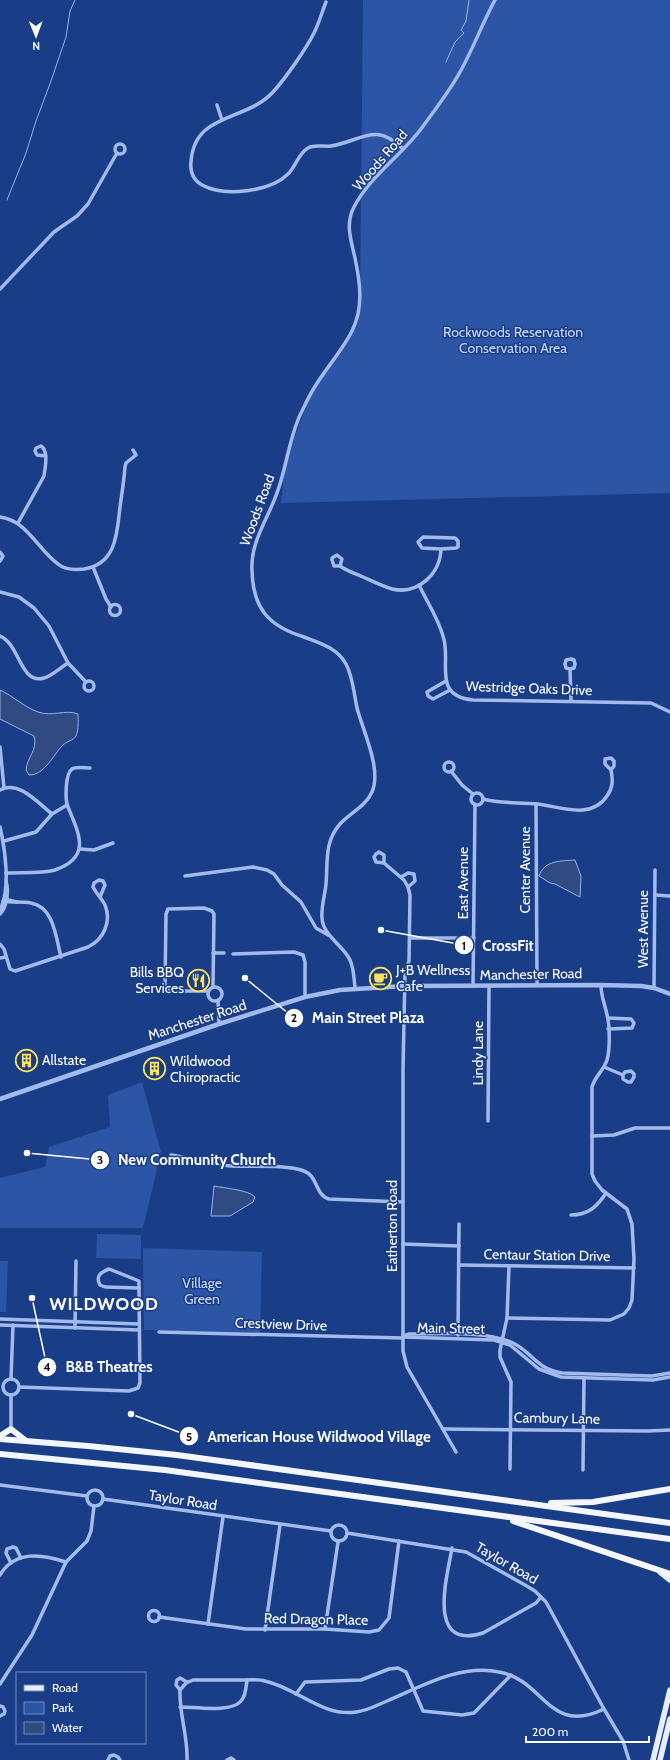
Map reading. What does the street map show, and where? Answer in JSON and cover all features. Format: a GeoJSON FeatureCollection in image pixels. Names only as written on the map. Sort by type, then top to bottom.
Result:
{"type":"FeatureCollection","features":[{"type":"Feature","properties":{"kind":"highway"},"geometry":{"type":"LineString","coordinates":[[0,1437],[11,1429],[26,1440]]}},
{"type":"Feature","properties":{"kind":"highway"},"geometry":{"type":"LineString","coordinates":[[0,1437],[199,1458],[670,1523]]}},
{"type":"Feature","properties":{"kind":"highway"},"geometry":{"type":"LineString","coordinates":[[0,1454],[165,1470],[670,1539]]}},
{"type":"Feature","properties":{"kind":"highway"},"geometry":{"type":"LineString","coordinates":[[532,1504],[593,1502],[670,1489]]}},
{"type":"Feature","properties":{"kind":"highway"},"geometry":{"type":"LineString","coordinates":[[494,1515],[670,1574]]}},
{"type":"Feature","properties":{"kind":"main road"},"geometry":{"type":"LineString","coordinates":[[658,1571],[670,1580]]}},
{"type":"Feature","properties":{"kind":"main road"},"geometry":{"type":"LineString","coordinates":[[653,1760],[670,1690]]}},
{"type":"Feature","properties":{"kind":"main road"},"geometry":{"type":"LineString","coordinates":[[660,1760],[670,1721]]}},
{"type":"Feature","properties":{"kind":"street","name":"Woods Road"},"geometry":{"type":"LineString","coordinates":[[355,988],[353,968],[349,958],[329,936],[321,920],[326,885],[328,846],[333,834],[340,824],[368,798],[374,788],[371,752],[357,710],[351,676],[345,662],[324,644],[290,632],[266,617],[254,593],[251,558],[258,536],[279,490],[299,416],[314,388],[352,331],[358,315],[360,300],[359,283],[349,227],[354,208],[381,171],[419,132],[459,74],[495,0]]}},
{"type":"Feature","properties":{"kind":"street"},"geometry":{"type":"LineString","coordinates":[[326,2],[312,36],[274,92],[263,101],[207,127],[200,135],[192,151],[192,173],[196,181],[218,190],[247,191],[277,182],[289,173],[303,151],[311,146],[330,146],[362,136],[382,134],[396,142],[403,149]]}},
{"type":"Feature","properties":{"kind":"street"},"geometry":{"type":"LineString","coordinates":[[217,104],[222,120]]}},
{"type":"Feature","properties":{"kind":"street"},"geometry":{"type":"LineString","coordinates":[[0,289],[54,232],[82,212],[117,153]]}},
{"type":"Feature","properties":{"kind":"street"},"geometry":{"type":"LineString","coordinates":[[18,523],[44,476],[46,456],[45,449],[43,446],[36,448],[35,451],[38,456],[46,456]]}},
{"type":"Feature","properties":{"kind":"street"},"geometry":{"type":"LineString","coordinates":[[0,517],[18,523],[46,555],[63,568],[79,569],[93,567],[105,558],[115,544],[125,467],[126,463],[136,454],[133,450]]}},
{"type":"Feature","properties":{"kind":"street"},"geometry":{"type":"LineString","coordinates":[[423,537],[455,538],[458,541],[458,547],[456,548],[441,549],[422,548],[418,542],[423,537]]}},
{"type":"Feature","properties":{"kind":"street"},"geometry":{"type":"LineString","coordinates":[[340,566],[392,589],[403,590],[418,585],[433,574],[439,561],[441,549]]}},
{"type":"Feature","properties":{"kind":"street"},"geometry":{"type":"LineString","coordinates":[[0,552],[3,556],[0,561]]}},
{"type":"Feature","properties":{"kind":"street"},"geometry":{"type":"LineString","coordinates":[[93,567],[106,599],[111,607]]}},
{"type":"Feature","properties":{"kind":"street","name":"Westridge Oaks Drive"},"geometry":{"type":"LineString","coordinates":[[418,585],[444,637],[446,682],[450,690],[460,697],[473,700],[651,703],[670,712]]}},
{"type":"Feature","properties":{"kind":"street"},"geometry":{"type":"LineString","coordinates":[[0,592],[19,597],[37,611],[49,626],[68,663],[86,682]]}},
{"type":"Feature","properties":{"kind":"street"},"geometry":{"type":"LineString","coordinates":[[0,636],[6,638],[12,645],[27,674],[34,678],[45,678],[68,663]]}},
{"type":"Feature","properties":{"kind":"street"},"geometry":{"type":"LineString","coordinates":[[570,669],[571,701]]}},
{"type":"Feature","properties":{"kind":"street"},"geometry":{"type":"LineString","coordinates":[[446,682],[429,690],[427,692],[428,696],[433,699],[450,690]]}},
{"type":"Feature","properties":{"kind":"street"},"geometry":{"type":"LineString","coordinates":[[0,747],[2,754],[2,789],[13,787],[20,790],[52,814]]}},
{"type":"Feature","properties":{"kind":"street"},"geometry":{"type":"LineString","coordinates":[[6,873],[55,870],[71,862],[80,849],[80,837],[67,806],[68,773],[75,768],[90,768]]}},
{"type":"Feature","properties":{"kind":"street"},"geometry":{"type":"LineString","coordinates":[[451,771],[462,785],[473,794],[480,794],[483,799],[502,803],[536,804],[579,811],[596,807],[604,801],[613,784],[611,770]]}},
{"type":"Feature","properties":{"kind":"street","name":"East Avenue"},"geometry":{"type":"LineString","coordinates":[[473,794],[471,800],[475,804],[473,986]]}},
{"type":"Feature","properties":{"kind":"street"},"geometry":{"type":"LineString","coordinates":[[475,804],[480,804],[483,799]]}},
{"type":"Feature","properties":{"kind":"street","name":"Center Avenue"},"geometry":{"type":"LineString","coordinates":[[536,804],[537,985]]}},
{"type":"Feature","properties":{"kind":"street"},"geometry":{"type":"LineString","coordinates":[[4,841],[36,832],[52,814],[67,806]]}},
{"type":"Feature","properties":{"kind":"street"},"geometry":{"type":"LineString","coordinates":[[0,826],[4,841],[6,873],[5,900],[0,914]]}},
{"type":"Feature","properties":{"kind":"street"},"geometry":{"type":"LineString","coordinates":[[80,849],[94,850],[113,843]]}},
{"type":"Feature","properties":{"kind":"street"},"geometry":{"type":"LineString","coordinates":[[384,863],[401,877],[408,887]]}},
{"type":"Feature","properties":{"kind":"street"},"geometry":{"type":"LineString","coordinates":[[184,876],[253,867],[267,870],[274,874],[282,885],[301,902],[316,928],[329,936]]}},
{"type":"Feature","properties":{"kind":"street","name":"West Avenue"},"geometry":{"type":"LineString","coordinates":[[654,988],[655,870]]}},
{"type":"Feature","properties":{"kind":"street","name":"Eatherton Road"},"geometry":{"type":"LineString","coordinates":[[401,877],[408,873],[414,874],[414,881],[408,887],[410,894],[410,938],[409,961],[405,986],[403,1070],[404,1355],[407,1366],[456,1452]]}},
{"type":"Feature","properties":{"kind":"street"},"geometry":{"type":"LineString","coordinates":[[0,944],[4,947],[10,969],[15,972],[94,945],[103,934],[107,924],[107,912],[100,897],[93,887],[94,883],[99,880],[103,881],[105,885],[100,897]]}},
{"type":"Feature","properties":{"kind":"street"},"geometry":{"type":"LineString","coordinates":[[655,895],[670,896]]}},
{"type":"Feature","properties":{"kind":"street"},"geometry":{"type":"LineString","coordinates":[[5,900],[37,904],[46,910],[50,917],[61,957]]}},
{"type":"Feature","properties":{"kind":"street"},"geometry":{"type":"LineString","coordinates":[[0,910],[5,900]]}},
{"type":"Feature","properties":{"kind":"street"},"geometry":{"type":"LineString","coordinates":[[204,908],[212,911],[214,914],[213,987],[208,991],[172,991],[165,987],[166,914],[168,909],[204,908]]}},
{"type":"Feature","properties":{"kind":"street"},"geometry":{"type":"LineString","coordinates":[[410,938],[474,938]]}},
{"type":"Feature","properties":{"kind":"street"},"geometry":{"type":"LineString","coordinates":[[233,954],[294,952],[303,955],[306,962],[305,997]]}},
{"type":"Feature","properties":{"kind":"street"},"geometry":{"type":"LineString","coordinates":[[213,953],[224,954]]}},
{"type":"Feature","properties":{"kind":"street"},"geometry":{"type":"LineString","coordinates":[[0,958],[6,956]]}},
{"type":"Feature","properties":{"kind":"street"},"geometry":{"type":"LineString","coordinates":[[507,1318],[606,1320],[620,1317],[629,1308],[632,1300],[634,1268],[631,1218],[623,1205],[599,1187],[592,1174],[592,1087],[595,1078],[604,1067],[608,1057],[608,1018],[601,998],[601,985]]}},
{"type":"Feature","properties":{"kind":"street","name":"Manchester Road"},"geometry":{"type":"LineString","coordinates":[[0,1099],[219,1024],[305,997],[355,988],[405,986],[601,985],[654,988],[670,994]]}},
{"type":"Feature","properties":{"kind":"street","name":"Lindy Lane"},"geometry":{"type":"LineString","coordinates":[[488,1121],[489,986]]}},
{"type":"Feature","properties":{"kind":"street"},"geometry":{"type":"LineString","coordinates":[[213,987],[218,988],[222,993],[218,1000],[219,1024]]}},
{"type":"Feature","properties":{"kind":"street"},"geometry":{"type":"LineString","coordinates":[[208,991],[208,996],[210,999],[214,1001],[218,1000]]}},
{"type":"Feature","properties":{"kind":"street"},"geometry":{"type":"LineString","coordinates":[[608,1018],[631,1019],[634,1024],[630,1029],[608,1029]]}},
{"type":"Feature","properties":{"kind":"street"},"geometry":{"type":"LineString","coordinates":[[604,1067],[623,1075]]}},
{"type":"Feature","properties":{"kind":"street"},"geometry":{"type":"LineString","coordinates":[[592,1136],[614,1135],[635,1128],[670,1128]]}},
{"type":"Feature","properties":{"kind":"street"},"geometry":{"type":"LineString","coordinates":[[171,1154],[229,1166],[276,1167],[305,1171],[312,1176],[319,1192],[324,1197],[329,1199],[403,1202]]}},
{"type":"Feature","properties":{"kind":"street"},"geometry":{"type":"LineString","coordinates":[[571,1215],[582,1214],[592,1210],[606,1193]]}},
{"type":"Feature","properties":{"kind":"street"},"geometry":{"type":"LineString","coordinates":[[458,1336],[459,1224]]}},
{"type":"Feature","properties":{"kind":"street"},"geometry":{"type":"LineString","coordinates":[[403,1244],[459,1246]]}},
{"type":"Feature","properties":{"kind":"street"},"geometry":{"type":"LineString","coordinates":[[75,1328],[76,1261]]}},
{"type":"Feature","properties":{"kind":"street","name":"Centaur Station Drive"},"geometry":{"type":"LineString","coordinates":[[459,1265],[634,1268]]}},
{"type":"Feature","properties":{"kind":"street"},"geometry":{"type":"LineString","coordinates":[[509,1266],[507,1318],[500,1357],[511,1382],[510,1469]]}},
{"type":"Feature","properties":{"kind":"street"},"geometry":{"type":"LineString","coordinates":[[19,1387],[129,1391],[136,1389],[139,1386],[139,1288],[139,1281],[109,1269],[102,1271],[99,1275],[98,1281],[100,1285],[139,1288]]}},
{"type":"Feature","properties":{"kind":"street"},"geometry":{"type":"LineString","coordinates":[[0,1319],[139,1324]]}},
{"type":"Feature","properties":{"kind":"street"},"geometry":{"type":"LineString","coordinates":[[11,1379],[13,1320]]}},
{"type":"Feature","properties":{"kind":"street"},"geometry":{"type":"LineString","coordinates":[[0,1325],[139,1330]]}},
{"type":"Feature","properties":{"kind":"street","name":"Crestview Drive"},"geometry":{"type":"LineString","coordinates":[[159,1332],[403,1337]]}},
{"type":"Feature","properties":{"kind":"street","name":"Main Street"},"geometry":{"type":"LineString","coordinates":[[403,1337],[458,1336],[503,1341],[518,1345],[538,1364],[555,1372],[652,1376],[670,1373]]}},
{"type":"Feature","properties":{"kind":"street","name":"Main Street"},"geometry":{"type":"LineString","coordinates":[[503,1341],[546,1373],[561,1377],[653,1380],[670,1377]]}},
{"type":"Feature","properties":{"kind":"street"},"geometry":{"type":"LineString","coordinates":[[584,1378],[584,1470]]}},
{"type":"Feature","properties":{"kind":"street"},"geometry":{"type":"LineString","coordinates":[[11,1379],[17,1381],[19,1387],[17,1393],[11,1395],[5,1393],[2,1387],[6,1380],[11,1379]]}},
{"type":"Feature","properties":{"kind":"street"},"geometry":{"type":"LineString","coordinates":[[11,1395],[11,1429]]}},
{"type":"Feature","properties":{"kind":"street","name":"Cambury Lane"},"geometry":{"type":"LineString","coordinates":[[443,1428],[670,1430]]}},
{"type":"Feature","properties":{"kind":"street","name":"Taylor Road"},"geometry":{"type":"LineString","coordinates":[[0,1485],[87,1496],[92,1491],[96,1490],[102,1494],[103,1499],[331,1531],[336,1526],[340,1525],[345,1527],[348,1533],[452,1548],[466,1552],[525,1585],[540,1598],[552,1614],[623,1741],[629,1760]]}},
{"type":"Feature","properties":{"kind":"street"},"geometry":{"type":"LineString","coordinates":[[87,1496],[88,1503],[94,1506],[100,1504],[103,1499]]}},
{"type":"Feature","properties":{"kind":"street"},"geometry":{"type":"LineString","coordinates":[[0,1684],[32,1635],[66,1562],[87,1540],[91,1531],[94,1506]]}},
{"type":"Feature","properties":{"kind":"street"},"geometry":{"type":"LineString","coordinates":[[208,1624],[223,1517]]}},
{"type":"Feature","properties":{"kind":"street"},"geometry":{"type":"LineString","coordinates":[[265,1630],[280,1524]]}},
{"type":"Feature","properties":{"kind":"street"},"geometry":{"type":"LineString","coordinates":[[331,1531],[332,1538],[338,1542],[345,1540],[348,1533]]}},
{"type":"Feature","properties":{"kind":"street","name":"Red Dragon Place"},"geometry":{"type":"LineString","coordinates":[[159,1617],[246,1629],[325,1629],[369,1632],[379,1630],[388,1618],[399,1541]]}},
{"type":"Feature","properties":{"kind":"street"},"geometry":{"type":"LineString","coordinates":[[325,1629],[338,1542]]}},
{"type":"Feature","properties":{"kind":"street"},"geometry":{"type":"LineString","coordinates":[[11,1563],[6,1553],[7,1549],[10,1547],[13,1546],[16,1548],[22,1558]]}},
{"type":"Feature","properties":{"kind":"street"},"geometry":{"type":"LineString","coordinates":[[452,1548],[443,1606],[445,1619],[454,1632],[463,1636],[483,1634],[539,1602],[540,1598]]}},
{"type":"Feature","properties":{"kind":"street"},"geometry":{"type":"LineString","coordinates":[[0,1575],[5,1567],[22,1558],[45,1556],[66,1562]]}},
{"type":"Feature","properties":{"kind":"street"},"geometry":{"type":"LineString","coordinates":[[296,1694],[305,1682],[361,1680],[388,1669],[398,1668],[406,1672],[421,1709],[425,1712],[466,1715],[474,1712],[512,1675]]}},
{"type":"Feature","properties":{"kind":"street"},"geometry":{"type":"LineString","coordinates":[[180,1690],[187,1682],[193,1680],[265,1681],[320,1706],[342,1713],[363,1711],[467,1670],[498,1671],[512,1675],[526,1683],[547,1704],[560,1713],[581,1717],[604,1709]]}},
{"type":"Feature","properties":{"kind":"street"},"geometry":{"type":"LineString","coordinates":[[187,1682],[180,1678],[177,1680],[176,1684],[180,1690],[180,1707],[188,1749],[187,1760]]}},
{"type":"Feature","properties":{"kind":"street"},"geometry":{"type":"LineString","coordinates":[[180,1707],[227,1708],[235,1706],[244,1696],[247,1680]]}},
{"type":"Feature","properties":{"kind":"street"},"geometry":{"type":"LineString","coordinates":[[0,1706],[4,1708],[5,1711],[4,1714],[0,1716]]}},
{"type":"Feature","properties":{"kind":"street"},"geometry":{"type":"LineString","coordinates":[[108,1760],[110,1756],[114,1755],[120,1760]]}},
{"type":"Feature","properties":{"kind":"street"},"geometry":{"type":"LineString","coordinates":[[227,1760],[232,1758],[234,1760]]}},
{"type":"Feature","properties":{"kind":"green space","name":"Rockwoods Reservation Conservation Area"},"geometry":{"type":"Polygon","coordinates":[[[363,0],[670,0],[670,493],[281,503],[286,459],[314,387],[358,324],[360,299],[363,0]]]}},
{"type":"Feature","properties":{"kind":"green space"},"geometry":{"type":"Polygon","coordinates":[[[142,1082],[161,1152],[143,1228],[0,1228],[0,1178],[45,1167],[49,1147],[110,1127],[108,1095],[142,1082]]]}},
{"type":"Feature","properties":{"kind":"green space"},"geometry":{"type":"Polygon","coordinates":[[[97,1234],[141,1235],[141,1259],[96,1258],[97,1234]]]}},
{"type":"Feature","properties":{"kind":"green space","name":"Village Green"},"geometry":{"type":"Polygon","coordinates":[[[143,1248],[262,1252],[260,1333],[144,1330],[143,1248]]]}},
{"type":"Feature","properties":{"kind":"green space"},"geometry":{"type":"Polygon","coordinates":[[[0,1261],[8,1261],[6,1312],[0,1312],[0,1261]]]}},
{"type":"Feature","properties":{"kind":"water"},"geometry":{"type":"Polygon","coordinates":[[[0,690],[38,712],[48,714],[69,712],[78,714],[78,728],[76,736],[59,749],[40,772],[29,775],[26,770],[35,745],[34,736],[0,719],[0,690]]]}},
{"type":"Feature","properties":{"kind":"water"},"geometry":{"type":"Polygon","coordinates":[[[575,860],[581,876],[580,897],[555,884],[550,883],[539,876],[541,871],[549,864],[559,861],[575,860]]]}},
{"type":"Feature","properties":{"kind":"water"},"geometry":{"type":"Polygon","coordinates":[[[214,1186],[242,1191],[255,1197],[253,1202],[230,1216],[211,1216],[214,1186]]]}},
{"type":"Feature","properties":{"kind":"waterway"},"geometry":{"type":"LineString","coordinates":[[7,200],[26,153],[66,37],[70,11],[75,0]]}},
{"type":"Feature","properties":{"kind":"waterway"},"geometry":{"type":"LineString","coordinates":[[446,62],[455,42],[464,33],[461,30],[466,21],[469,0]]}},
{"type":"Feature","properties":{"kind":"place","name":"CrossFit"},"geometry":{"type":"Point","coordinates":[381,930]}},
{"type":"Feature","properties":{"kind":"place","name":"Main Street Plaza"},"geometry":{"type":"Point","coordinates":[245,978]}},
{"type":"Feature","properties":{"kind":"place","name":"J+B Wellness Cafe"},"geometry":{"type":"Point","coordinates":[380,978]}},
{"type":"Feature","properties":{"kind":"place","name":"Bills BBQ Services"},"geometry":{"type":"Point","coordinates":[199,980]}},
{"type":"Feature","properties":{"kind":"place","name":"Allstate"},"geometry":{"type":"Point","coordinates":[27,1060]}},
{"type":"Feature","properties":{"kind":"place","name":"Wildwood Chiropractic"},"geometry":{"type":"Point","coordinates":[155,1069]}},
{"type":"Feature","properties":{"kind":"place","name":"New Community Church"},"geometry":{"type":"Point","coordinates":[27,1153]}},
{"type":"Feature","properties":{"kind":"place","name":"B&B Theatres"},"geometry":{"type":"Point","coordinates":[32,1298]}},
{"type":"Feature","properties":{"kind":"place","name":"American House Wildwood Village"},"geometry":{"type":"Point","coordinates":[131,1414]}},
{"type":"Feature","properties":{"kind":"district","name":"WILDWOOD"},"geometry":{"type":"Point","coordinates":[104,1304]}}]}
